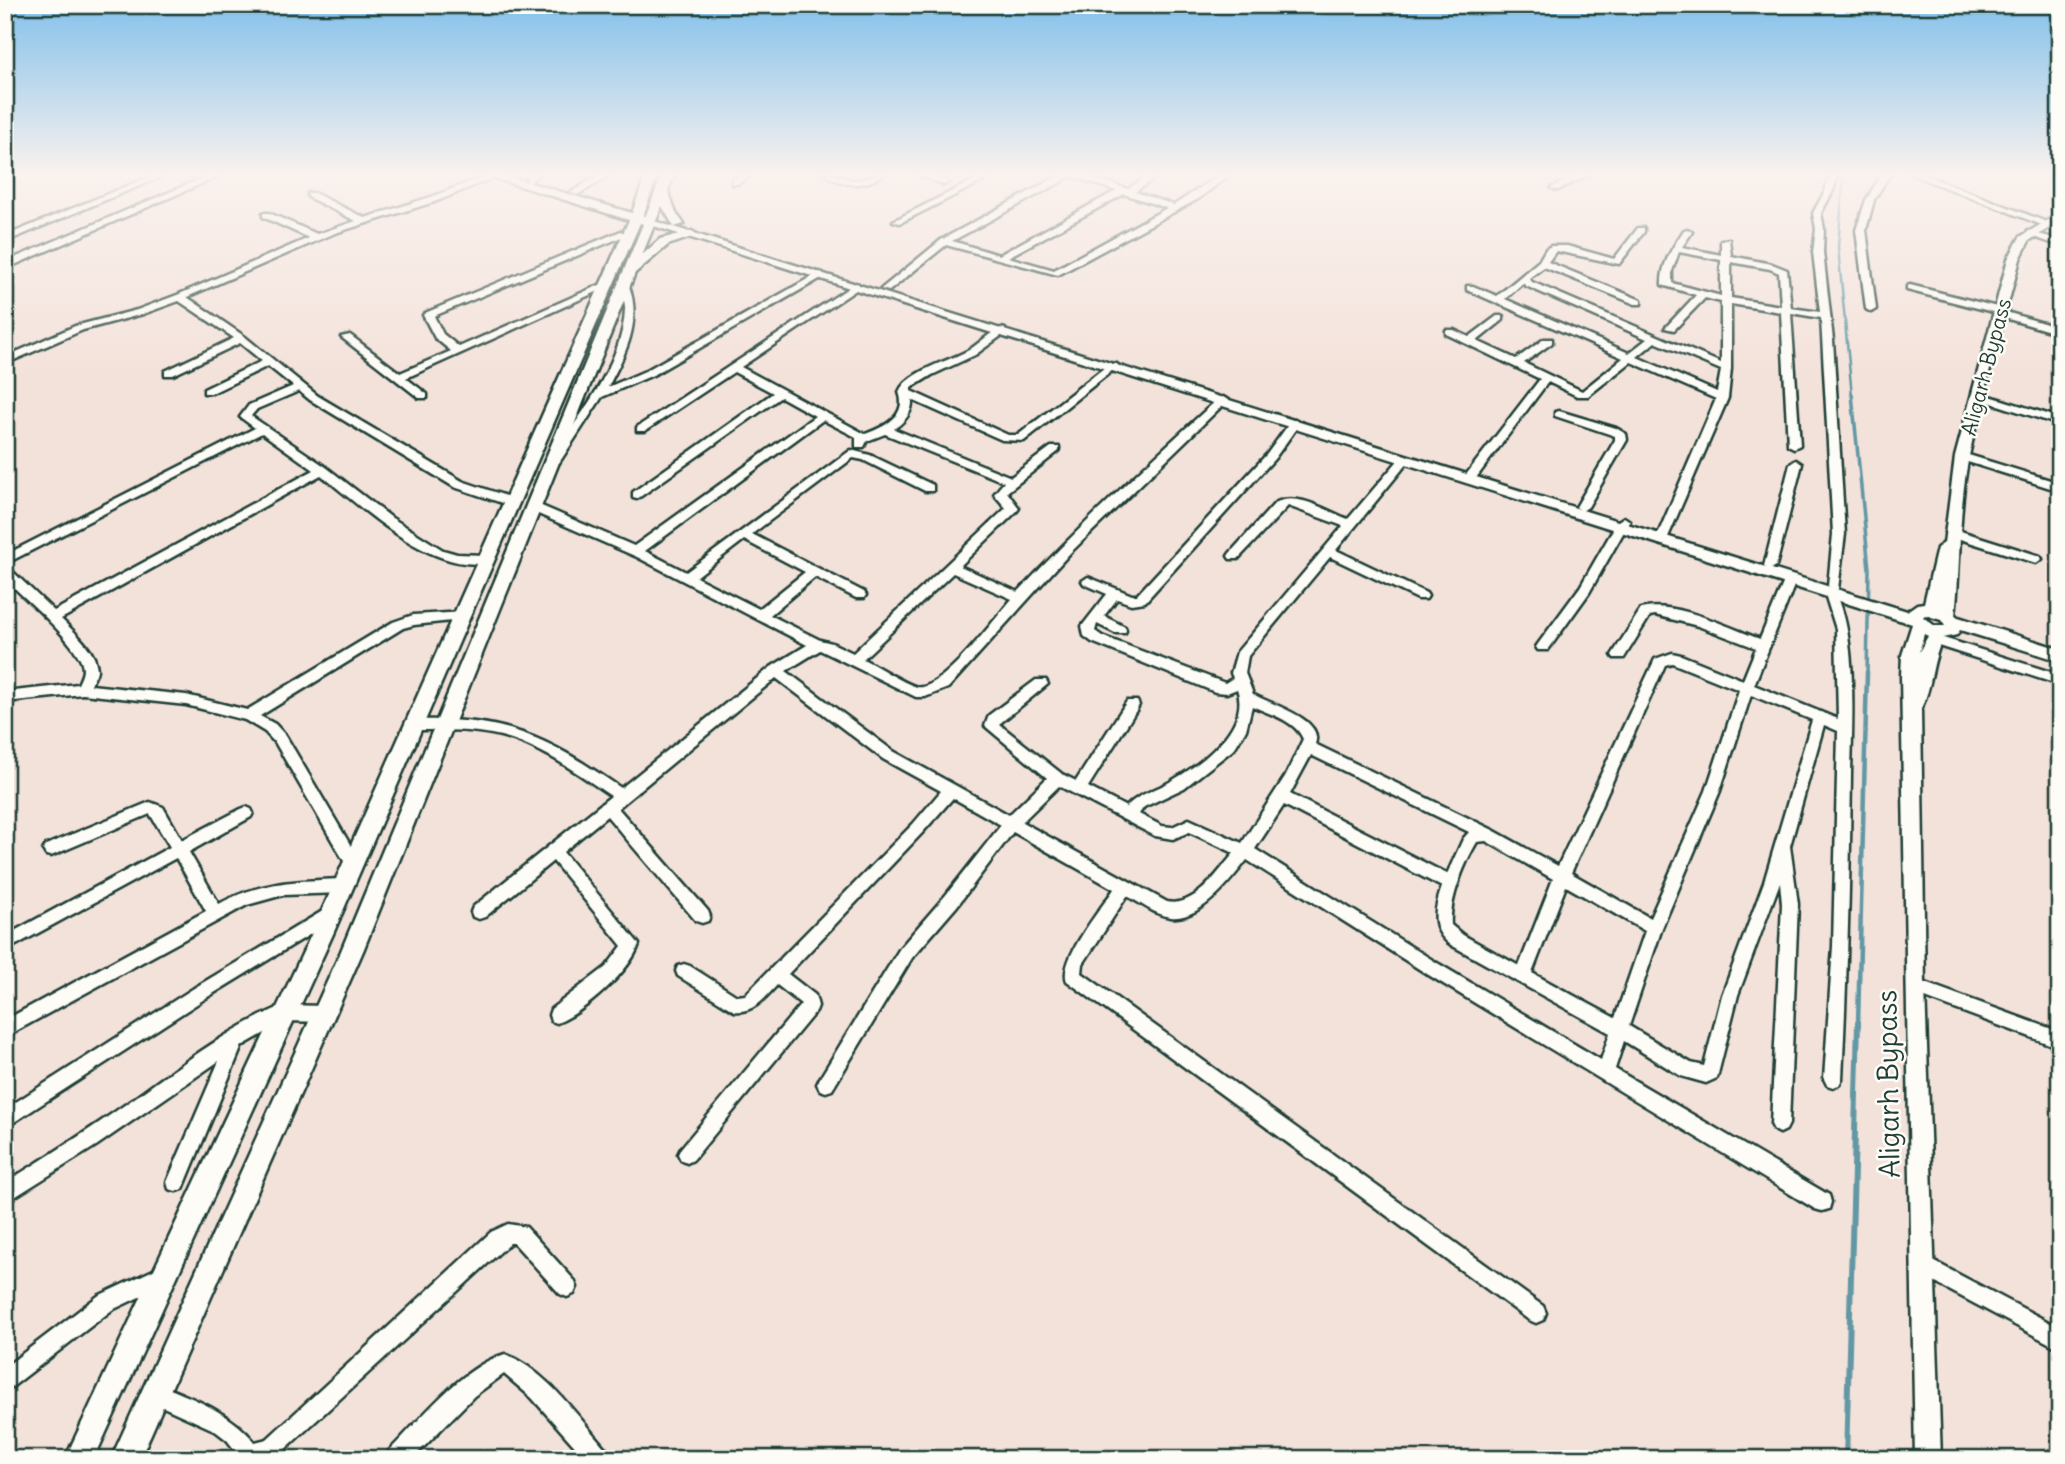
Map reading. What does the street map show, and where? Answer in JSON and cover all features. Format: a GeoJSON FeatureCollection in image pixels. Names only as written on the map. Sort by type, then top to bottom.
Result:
{"type":"FeatureCollection","features":[{"type":"Feature","properties":{"kind":"highway"},"geometry":{"type":"LineString","coordinates":[[620,282],[622,242]]}},
{"type":"Feature","properties":{"kind":"highway"},"geometry":{"type":"LineString","coordinates":[[125,1459],[324,1014],[533,507],[635,242]]}},
{"type":"Feature","properties":{"kind":"highway"},"geometry":{"type":"LineString","coordinates":[[79,1459],[331,913],[511,502],[620,282],[664,242]]}},
{"type":"Feature","properties":{"kind":"main road"},"geometry":{"type":"LineString","coordinates":[[715,242],[1405,459],[1582,507],[1621,524],[1770,566],[1840,593]]}},
{"type":"Feature","properties":{"kind":"main road"},"geometry":{"type":"LineString","coordinates":[[734,242],[1621,524],[1790,581],[1840,593],[1914,615],[1944,628],[2060,661]]}},
{"type":"Feature","properties":{"kind":"main road","name":"Aligarh Bypass"},"geometry":{"type":"LineString","coordinates":[[1912,708],[1920,693],[1926,655],[1944,628],[1953,561],[1951,536],[1962,457],[2018,246],[2022,242]]}},
{"type":"Feature","properties":{"kind":"main road","name":"Aligarh Bypass"},"geometry":{"type":"LineString","coordinates":[[1928,1459],[1915,987],[1912,708],[1909,690],[1914,615],[1951,536]]}},
{"type":"Feature","properties":{"kind":"main road"},"geometry":{"type":"LineString","coordinates":[[1944,628],[2060,655]]}},
{"type":"Feature","properties":{"kind":"street"},"geometry":{"type":"LineString","coordinates":[[5,266],[60,242]]}},
{"type":"Feature","properties":{"kind":"street"},"geometry":{"type":"LineString","coordinates":[[7,359],[79,328],[140,312],[180,297],[308,242]]}},
{"type":"Feature","properties":{"kind":"street"},"geometry":{"type":"LineString","coordinates":[[458,351],[439,336],[428,315],[621,242]]}},
{"type":"Feature","properties":{"kind":"street"},"geometry":{"type":"LineString","coordinates":[[886,289],[944,242]]}},
{"type":"Feature","properties":{"kind":"street"},"geometry":{"type":"LineString","coordinates":[[945,242],[1055,273],[1112,242]]}},
{"type":"Feature","properties":{"kind":"street"},"geometry":{"type":"LineString","coordinates":[[1000,258],[1030,242]]}},
{"type":"Feature","properties":{"kind":"street"},"geometry":{"type":"LineString","coordinates":[[1498,300],[1543,263],[1549,251],[1560,248],[1616,262],[1631,242]]}},
{"type":"Feature","properties":{"kind":"street"},"geometry":{"type":"LineString","coordinates":[[1680,242],[1667,277],[1667,285],[1726,300],[1825,316]]}},
{"type":"Feature","properties":{"kind":"street"},"geometry":{"type":"LineString","coordinates":[[1664,534],[1723,398],[1726,369],[1726,242]]}},
{"type":"Feature","properties":{"kind":"street"},"geometry":{"type":"LineString","coordinates":[[1819,242],[1839,534],[1845,728],[1841,933],[1833,1079]]}},
{"type":"Feature","properties":{"kind":"street"},"geometry":{"type":"LineString","coordinates":[[1863,242],[1871,309]]}},
{"type":"Feature","properties":{"kind":"street"},"geometry":{"type":"LineString","coordinates":[[1676,249],[1782,270],[1785,274],[1794,445]]}},
{"type":"Feature","properties":{"kind":"street"},"geometry":{"type":"LineString","coordinates":[[1543,263],[1638,302]]}},
{"type":"Feature","properties":{"kind":"street"},"geometry":{"type":"LineString","coordinates":[[599,395],[649,373],[820,275]]}},
{"type":"Feature","properties":{"kind":"street"},"geometry":{"type":"LineString","coordinates":[[1524,278],[1529,284],[1726,369]]}},
{"type":"Feature","properties":{"kind":"street"},"geometry":{"type":"LineString","coordinates":[[398,378],[620,282],[631,309],[630,316],[599,395],[548,469]]}},
{"type":"Feature","properties":{"kind":"street"},"geometry":{"type":"LineString","coordinates":[[641,429],[856,286]]}},
{"type":"Feature","properties":{"kind":"street"},"geometry":{"type":"LineString","coordinates":[[1470,288],[1723,398]]}},
{"type":"Feature","properties":{"kind":"street"},"geometry":{"type":"LineString","coordinates":[[1910,288],[2060,331]]}},
{"type":"Feature","properties":{"kind":"street"},"geometry":{"type":"LineString","coordinates":[[1670,328],[1703,295]]}},
{"type":"Feature","properties":{"kind":"street"},"geometry":{"type":"LineString","coordinates":[[180,297],[240,339],[300,387],[458,484],[511,502]]}},
{"type":"Feature","properties":{"kind":"street"},"geometry":{"type":"LineString","coordinates":[[1469,342],[1500,318]]}},
{"type":"Feature","properties":{"kind":"street"},"geometry":{"type":"LineString","coordinates":[[687,577],[851,454],[863,439],[886,430],[907,407],[904,392],[911,383],[971,353],[1001,331]]}},
{"type":"Feature","properties":{"kind":"street"},"geometry":{"type":"LineString","coordinates":[[1450,332],[1574,392],[1588,393],[1655,337]]}},
{"type":"Feature","properties":{"kind":"street"},"geometry":{"type":"LineString","coordinates":[[346,337],[423,396]]}},
{"type":"Feature","properties":{"kind":"street"},"geometry":{"type":"LineString","coordinates":[[169,373],[240,339]]}},
{"type":"Feature","properties":{"kind":"street"},"geometry":{"type":"LineString","coordinates":[[1516,364],[1548,341]]}},
{"type":"Feature","properties":{"kind":"street"},"geometry":{"type":"LineString","coordinates":[[208,391],[269,362]]}},
{"type":"Feature","properties":{"kind":"street"},"geometry":{"type":"LineString","coordinates":[[904,392],[1006,438],[1020,439],[1112,366]]}},
{"type":"Feature","properties":{"kind":"street"},"geometry":{"type":"LineString","coordinates":[[734,368],[863,439]]}},
{"type":"Feature","properties":{"kind":"street"},"geometry":{"type":"LineString","coordinates":[[1471,476],[1545,379]]}},
{"type":"Feature","properties":{"kind":"street"},"geometry":{"type":"LineString","coordinates":[[300,387],[247,411],[245,416],[322,470],[388,522],[439,552],[457,558],[485,559]]}},
{"type":"Feature","properties":{"kind":"street"},"geometry":{"type":"LineString","coordinates":[[637,495],[780,392]]}},
{"type":"Feature","properties":{"kind":"street"},"geometry":{"type":"LineString","coordinates":[[1977,395],[2060,422]]}},
{"type":"Feature","properties":{"kind":"street"},"geometry":{"type":"LineString","coordinates":[[533,507],[635,552],[818,645],[827,646],[916,692],[927,694],[937,690],[962,666],[1072,541],[1223,400]]}},
{"type":"Feature","properties":{"kind":"street"},"geometry":{"type":"LineString","coordinates":[[1559,414],[1612,430],[1620,435],[1621,440],[1582,507]]}},
{"type":"Feature","properties":{"kind":"street"},"geometry":{"type":"LineString","coordinates":[[635,552],[823,415]]}},
{"type":"Feature","properties":{"kind":"street"},"geometry":{"type":"LineString","coordinates":[[1088,581],[1131,600],[1141,599],[1271,456],[1295,423]]}},
{"type":"Feature","properties":{"kind":"street"},"geometry":{"type":"LineString","coordinates":[[5,561],[262,429]]}},
{"type":"Feature","properties":{"kind":"street"},"geometry":{"type":"LineString","coordinates":[[886,430],[1011,481]]}},
{"type":"Feature","properties":{"kind":"street"},"geometry":{"type":"LineString","coordinates":[[855,660],[1013,508],[1000,494],[1011,481],[1055,449]]}},
{"type":"Feature","properties":{"kind":"street"},"geometry":{"type":"LineString","coordinates":[[851,454],[866,457],[929,488]]}},
{"type":"Feature","properties":{"kind":"street"},"geometry":{"type":"LineString","coordinates":[[1962,457],[2060,487]]}},
{"type":"Feature","properties":{"kind":"street"},"geometry":{"type":"LineString","coordinates":[[776,671],[888,755],[1163,908],[1174,911],[1186,909],[1198,902],[1245,852],[1282,796],[1307,747],[1310,733],[1306,727],[1247,697],[1238,673],[1242,655],[1405,459]]}},
{"type":"Feature","properties":{"kind":"street"},"geometry":{"type":"LineString","coordinates":[[1770,566],[1796,464]]}},
{"type":"Feature","properties":{"kind":"street"},"geometry":{"type":"LineString","coordinates":[[52,618],[322,470]]}},
{"type":"Feature","properties":{"kind":"street"},"geometry":{"type":"LineString","coordinates":[[1234,556],[1279,506],[1286,502],[1296,503],[1351,525]]}},
{"type":"Feature","properties":{"kind":"street"},"geometry":{"type":"LineString","coordinates":[[1543,647],[1585,590],[1621,524]]}},
{"type":"Feature","properties":{"kind":"street"},"geometry":{"type":"LineString","coordinates":[[743,534],[860,595]]}},
{"type":"Feature","properties":{"kind":"street"},"geometry":{"type":"LineString","coordinates":[[1951,536],[2036,559]]}},
{"type":"Feature","properties":{"kind":"street"},"geometry":{"type":"LineString","coordinates":[[1329,551],[1422,596]]}},
{"type":"Feature","properties":{"kind":"street"},"geometry":{"type":"LineString","coordinates":[[951,567],[1020,598]]}},
{"type":"Feature","properties":{"kind":"street"},"geometry":{"type":"LineString","coordinates":[[5,571],[85,652],[90,668],[83,689]]}},
{"type":"Feature","properties":{"kind":"street"},"geometry":{"type":"LineString","coordinates":[[761,615],[814,571]]}},
{"type":"Feature","properties":{"kind":"street"},"geometry":{"type":"LineString","coordinates":[[1605,1073],[1654,928],[1713,791],[1747,685],[1790,581]]}},
{"type":"Feature","properties":{"kind":"street"},"geometry":{"type":"LineString","coordinates":[[1115,593],[1087,630],[1097,639],[1220,688],[1227,688],[1239,681]]}},
{"type":"Feature","properties":{"kind":"street"},"geometry":{"type":"LineString","coordinates":[[1619,655],[1646,612],[1651,609],[1672,613],[1763,646]]}},
{"type":"Feature","properties":{"kind":"street"},"geometry":{"type":"LineString","coordinates":[[249,716],[398,625],[412,620],[461,615]]}},
{"type":"Feature","properties":{"kind":"street"},"geometry":{"type":"LineString","coordinates":[[1095,617],[1120,630]]}},
{"type":"Feature","properties":{"kind":"street"},"geometry":{"type":"LineString","coordinates":[[1944,628],[2060,680]]}},
{"type":"Feature","properties":{"kind":"street"},"geometry":{"type":"LineString","coordinates":[[479,912],[776,671],[818,645]]}},
{"type":"Feature","properties":{"kind":"street"},"geometry":{"type":"LineString","coordinates":[[1523,976],[1562,875],[1660,662],[1672,658],[1681,660],[1747,685],[1845,728]]}},
{"type":"Feature","properties":{"kind":"street"},"geometry":{"type":"LineString","coordinates":[[1041,684],[994,719],[992,726],[1057,778],[1167,834],[1184,826],[1196,827],[1245,852],[1605,1073],[1822,1202]]}},
{"type":"Feature","properties":{"kind":"street"},"geometry":{"type":"LineString","coordinates":[[5,697],[83,689],[186,700],[249,716],[270,728],[281,740],[353,863]]}},
{"type":"Feature","properties":{"kind":"street"},"geometry":{"type":"LineString","coordinates":[[1128,816],[1145,799],[1179,784],[1229,745],[1239,730],[1247,697]]}},
{"type":"Feature","properties":{"kind":"street"},"geometry":{"type":"LineString","coordinates":[[1078,790],[1132,705]]}},
{"type":"Feature","properties":{"kind":"street"},"geometry":{"type":"LineString","coordinates":[[1488,834],[1472,838],[1468,843],[1443,916],[1445,929],[1457,940],[1619,1029],[1687,1070],[1706,1074],[1711,1072],[1730,995],[1772,882],[1819,718]]}},
{"type":"Feature","properties":{"kind":"street"},"geometry":{"type":"LineString","coordinates":[[413,725],[445,723],[490,726],[528,737],[575,764],[622,796]]}},
{"type":"Feature","properties":{"kind":"street"},"geometry":{"type":"LineString","coordinates":[[1307,747],[1488,834],[1654,928]]}},
{"type":"Feature","properties":{"kind":"street"},"geometry":{"type":"LineString","coordinates":[[826,1084],[850,1040],[906,953],[951,901],[1011,823],[1057,778]]}},
{"type":"Feature","properties":{"kind":"street"},"geometry":{"type":"LineString","coordinates":[[684,971],[725,998],[743,1004],[751,1001],[918,828],[951,790]]}},
{"type":"Feature","properties":{"kind":"street"},"geometry":{"type":"LineString","coordinates":[[1282,796],[1452,884]]}},
{"type":"Feature","properties":{"kind":"street"},"geometry":{"type":"LineString","coordinates":[[608,807],[702,916]]}},
{"type":"Feature","properties":{"kind":"street"},"geometry":{"type":"LineString","coordinates":[[51,850],[150,808],[158,811],[215,913]]}},
{"type":"Feature","properties":{"kind":"street"},"geometry":{"type":"LineString","coordinates":[[5,944],[246,813]]}},
{"type":"Feature","properties":{"kind":"street"},"geometry":{"type":"LineString","coordinates":[[1780,1124],[1790,904],[1783,845]]}},
{"type":"Feature","properties":{"kind":"street"},"geometry":{"type":"LineString","coordinates":[[554,852],[631,944],[631,952],[620,965],[557,1015]]}},
{"type":"Feature","properties":{"kind":"street"},"geometry":{"type":"LineString","coordinates":[[5,1029],[215,913],[261,892],[282,888],[343,886]]}},
{"type":"Feature","properties":{"kind":"street"},"geometry":{"type":"LineString","coordinates":[[1124,887],[1075,962],[1073,976],[1535,1313]]}},
{"type":"Feature","properties":{"kind":"street"},"geometry":{"type":"LineString","coordinates":[[5,1119],[200,993],[331,913]]}},
{"type":"Feature","properties":{"kind":"street"},"geometry":{"type":"LineString","coordinates":[[687,1154],[810,1006],[809,1000],[777,975]]}},
{"type":"Feature","properties":{"kind":"street"},"geometry":{"type":"LineString","coordinates":[[1915,987],[2060,1040]]}},
{"type":"Feature","properties":{"kind":"street"},"geometry":{"type":"LineString","coordinates":[[5,1194],[61,1160],[172,1081],[236,1040],[285,1013],[324,1014]]}},
{"type":"Feature","properties":{"kind":"street"},"geometry":{"type":"LineString","coordinates":[[176,1182],[236,1040]]}},
{"type":"Feature","properties":{"kind":"street"},"geometry":{"type":"LineString","coordinates":[[155,1393],[221,1423],[234,1433],[250,1452],[261,1454],[274,1446],[498,1239],[508,1233],[519,1234],[567,1287]]}},
{"type":"Feature","properties":{"kind":"street"},"geometry":{"type":"LineString","coordinates":[[1922,1265],[2060,1339]]}},
{"type":"Feature","properties":{"kind":"street"},"geometry":{"type":"LineString","coordinates":[[5,1380],[105,1303],[164,1275]]}},
{"type":"Feature","properties":{"kind":"street"},"geometry":{"type":"LineString","coordinates":[[397,1459],[463,1393],[493,1366],[502,1364],[510,1365],[536,1387],[600,1459]]}},
{"type":"Feature","properties":{"kind":"waterway"},"geometry":{"type":"LineString","coordinates":[[1838,242],[1852,396]]}},
{"type":"Feature","properties":{"kind":"waterway"},"geometry":{"type":"LineString","coordinates":[[1852,394],[1869,569],[1867,674]]}},
{"type":"Feature","properties":{"kind":"waterway"},"geometry":{"type":"LineString","coordinates":[[1858,1024],[1867,672]]}},
{"type":"Feature","properties":{"kind":"waterway"},"geometry":{"type":"LineString","coordinates":[[1846,1459],[1858,1022]]}}]}
